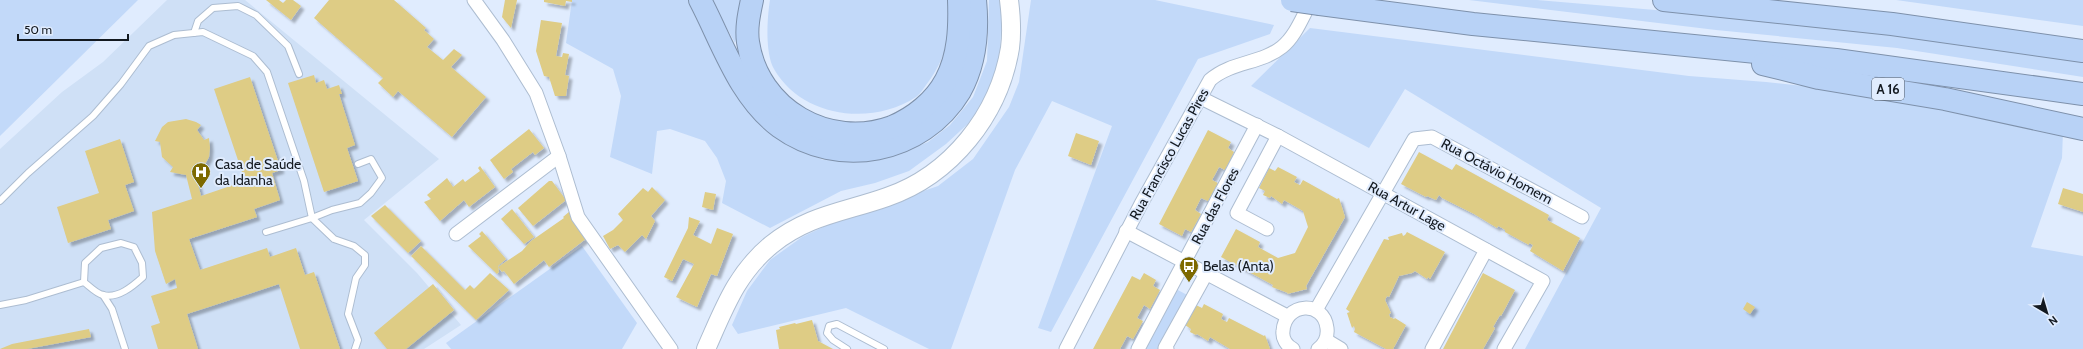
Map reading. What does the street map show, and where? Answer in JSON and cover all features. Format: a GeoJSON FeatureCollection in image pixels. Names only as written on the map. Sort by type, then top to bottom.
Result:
{"type":"FeatureCollection","features":[{"type":"Feature","properties":{"kind":"highway"},"geometry":{"type":"LineString","coordinates":[[700,0],[742,84],[766,114],[779,126],[810,143],[846,152],[881,149],[901,142],[919,132],[948,108],[960,91],[972,59],[976,25],[975,0]]}},
{"type":"Feature","properties":{"kind":"highway"},"geometry":{"type":"LineString","coordinates":[[752,0],[748,28],[748,42],[752,60],[759,77],[770,92],[782,105],[808,124],[840,133],[861,134],[880,131],[901,123],[918,112],[934,98],[946,80],[954,60],[959,38],[959,0]]}},
{"type":"Feature","properties":{"kind":"highway","name":"A 16"},"geometry":{"type":"LineString","coordinates":[[1292,0],[1473,24],[1899,67],[2083,94]]}},
{"type":"Feature","properties":{"kind":"highway"},"geometry":{"type":"LineString","coordinates":[[1664,0],[1892,24],[2083,51]]}},
{"type":"Feature","properties":{"kind":"highway"},"geometry":{"type":"LineString","coordinates":[[2035,44],[2083,42]]}},
{"type":"Feature","properties":{"kind":"highway","name":"A 16"},"geometry":{"type":"LineString","coordinates":[[1694,47],[1819,78],[1945,98],[2083,129]]}},
{"type":"Feature","properties":{"kind":"street"},"geometry":{"type":"LineString","coordinates":[[474,0],[503,40],[536,93],[559,156],[578,217],[671,349]]}},
{"type":"Feature","properties":{"kind":"street"},"geometry":{"type":"LineString","coordinates":[[710,347],[730,295],[745,270],[772,244],[791,231],[812,220],[833,212],[887,197],[910,188],[930,175],[965,144],[992,106],[1005,70],[1010,47],[1010,0]]}},
{"type":"Feature","properties":{"kind":"street","name":"Rua Francisco Lucas Pires"},"geometry":{"type":"LineString","coordinates":[[1066,349],[1126,231],[1210,80],[1228,67],[1272,54],[1283,46],[1289,40],[1316,2]]}},
{"type":"Feature","properties":{"kind":"street","name":"Rua Artur Lage"},"geometry":{"type":"LineString","coordinates":[[1201,98],[1258,125],[1543,281],[1504,349]]}},
{"type":"Feature","properties":{"kind":"street","name":"Rua das Flores"},"geometry":{"type":"LineString","coordinates":[[1138,349],[1258,125]]}},
{"type":"Feature","properties":{"kind":"street"},"geometry":{"type":"LineString","coordinates":[[1267,228],[1237,213],[1278,136]]}},
{"type":"Feature","properties":{"kind":"street","name":"Rua Octávio Homem"},"geometry":{"type":"LineString","coordinates":[[1316,310],[1414,139],[1432,137],[1582,217]]}},
{"type":"Feature","properties":{"kind":"street"},"geometry":{"type":"LineString","coordinates":[[456,234],[559,156]]}},
{"type":"Feature","properties":{"kind":"street"},"geometry":{"type":"LineString","coordinates":[[1126,231],[1184,263],[1287,316]]}},
{"type":"Feature","properties":{"kind":"street"},"geometry":{"type":"LineString","coordinates":[[1432,349],[1486,250]]}},
{"type":"Feature","properties":{"kind":"street"},"geometry":{"type":"LineString","coordinates":[[1167,349],[1165,348],[1206,274]]}},
{"type":"Feature","properties":{"kind":"street"},"geometry":{"type":"LineString","coordinates":[[1293,349],[1285,342],[1283,335],[1284,323],[1287,316],[1301,308],[1316,310],[1323,315],[1327,322],[1328,333],[1322,345],[1341,349]]}},
{"type":"Feature","properties":{"kind":"lane"},"geometry":{"type":"LineString","coordinates":[[194,33],[198,21],[213,8],[238,6],[256,15],[288,46],[299,74]]}},
{"type":"Feature","properties":{"kind":"lane"},"geometry":{"type":"LineString","coordinates":[[0,201],[28,173],[93,116],[149,46],[174,35],[203,32],[232,44],[253,56],[267,72],[304,181],[312,218],[334,239],[354,246],[365,254],[365,265],[356,278],[348,314],[358,340],[355,349]]}},
{"type":"Feature","properties":{"kind":"lane"},"geometry":{"type":"LineString","coordinates":[[266,232],[312,218],[332,210],[360,203],[382,178],[370,160],[358,164]]}},
{"type":"Feature","properties":{"kind":"lane"},"geometry":{"type":"LineString","coordinates":[[84,282],[85,264],[101,248],[121,244],[134,247],[142,263],[143,277],[131,288],[118,294],[103,295]]}},
{"type":"Feature","properties":{"kind":"lane"},"geometry":{"type":"LineString","coordinates":[[84,282],[103,295],[112,309],[124,349]]}},
{"type":"Feature","properties":{"kind":"lane"},"geometry":{"type":"LineString","coordinates":[[0,304],[26,300],[84,282]]}},
{"type":"Feature","properties":{"kind":"lane"},"geometry":{"type":"LineString","coordinates":[[847,349],[827,334],[829,326],[837,324],[884,349]]}},
{"type":"Feature","properties":{"kind":"shaded area"},"geometry":{"type":"Polygon","coordinates":[[[0,0],[138,0],[0,136],[0,0]]]}},
{"type":"Feature","properties":{"kind":"shaded area","name":"Casa de Saúde da Idanha"},"geometry":{"type":"Polygon","coordinates":[[[167,0],[245,0],[439,159],[364,220],[417,273],[461,325],[424,349],[0,349],[0,149],[62,92],[103,62],[167,0]]]}},
{"type":"Feature","properties":{"kind":"shaded area"},"geometry":{"type":"Polygon","coordinates":[[[572,0],[692,0],[806,152],[823,160],[856,161],[900,153],[928,142],[950,125],[973,97],[987,61],[989,0],[1002,0],[1000,58],[990,89],[972,120],[946,144],[909,171],[875,183],[841,191],[770,228],[722,203],[726,181],[717,158],[705,141],[670,129],[657,131],[652,174],[610,157],[621,96],[613,69],[566,43],[572,0]]]}},
{"type":"Feature","properties":{"kind":"shaded area"},"geometry":{"type":"Polygon","coordinates":[[[711,0],[747,0],[735,43],[711,0]]]}},
{"type":"Feature","properties":{"kind":"shaded area"},"geometry":{"type":"Polygon","coordinates":[[[770,0],[951,0],[951,23],[943,56],[933,76],[916,97],[898,106],[879,112],[859,114],[839,112],[820,107],[802,98],[786,85],[774,69],[769,54],[768,45],[768,16],[770,0]]]}},
{"type":"Feature","properties":{"kind":"shaded area"},"geometry":{"type":"Polygon","coordinates":[[[1031,0],[1155,0],[1274,25],[1270,34],[1198,59],[1051,332],[1038,328],[1112,126],[1052,101],[1015,170],[951,349],[929,349],[846,308],[738,334],[732,325],[747,291],[770,260],[802,237],[836,221],[938,186],[973,159],[1009,107],[1019,82],[1031,0]]]}},
{"type":"Feature","properties":{"kind":"shaded area"},"geometry":{"type":"Polygon","coordinates":[[[1469,0],[1537,0],[1738,17],[1920,38],[2083,62],[2083,77],[1897,48],[1716,30],[1469,0]]]}},
{"type":"Feature","properties":{"kind":"shaded area"},"geometry":{"type":"Polygon","coordinates":[[[1896,0],[2083,0],[2083,26],[1896,0]]]}},
{"type":"Feature","properties":{"kind":"shaded area"},"geometry":{"type":"Polygon","coordinates":[[[1310,28],[1689,76],[1766,82],[1876,94],[2063,131],[2062,158],[2031,247],[2083,256],[2083,349],[1525,349],[1601,208],[1405,89],[1369,148],[1251,86],[1310,28]]]}},
{"type":"Feature","properties":{"kind":"shaded area"},"geometry":{"type":"Polygon","coordinates":[[[582,246],[637,323],[622,349],[451,349],[446,343],[582,246]]]}},
{"type":"Feature","properties":{"kind":"shaded area"},"geometry":{"type":"Polygon","coordinates":[[[1176,289],[1189,296],[1160,349],[1142,349],[1176,289]]]}},
{"type":"Feature","properties":{"kind":"building"},"geometry":{"type":"Polygon","coordinates":[[[266,0],[279,0],[283,3],[286,0],[293,0],[301,6],[291,20],[266,0]]]}},
{"type":"Feature","properties":{"kind":"building"},"geometry":{"type":"Polygon","coordinates":[[[329,0],[394,0],[426,28],[424,30],[434,39],[427,47],[443,60],[454,49],[462,55],[451,67],[486,97],[452,137],[398,91],[393,97],[378,83],[383,78],[314,18],[329,0]]]}},
{"type":"Feature","properties":{"kind":"building"},"geometry":{"type":"Polygon","coordinates":[[[505,0],[517,0],[511,28],[502,17],[505,0]]]}},
{"type":"Feature","properties":{"kind":"building"},"geometry":{"type":"Polygon","coordinates":[[[544,0],[572,0],[572,2],[566,1],[565,6],[544,2],[544,0]]]}},
{"type":"Feature","properties":{"kind":"building"},"geometry":{"type":"Polygon","coordinates":[[[541,20],[562,23],[556,56],[562,57],[563,53],[569,54],[565,75],[569,76],[566,96],[555,96],[549,77],[544,76],[536,51],[541,20]]]}},
{"type":"Feature","properties":{"kind":"building"},"geometry":{"type":"Polygon","coordinates":[[[314,75],[316,83],[324,80],[327,89],[339,85],[342,94],[339,94],[355,145],[347,148],[358,181],[324,192],[288,83],[314,75]]]}},
{"type":"Feature","properties":{"kind":"building"},"geometry":{"type":"Polygon","coordinates":[[[250,77],[281,170],[272,173],[280,200],[254,209],[257,217],[189,239],[200,270],[267,248],[270,257],[296,248],[305,275],[314,272],[340,349],[300,349],[279,284],[187,314],[198,349],[158,349],[151,326],[160,323],[151,296],[177,288],[175,279],[166,284],[155,251],[152,212],[192,199],[186,175],[170,172],[173,167],[162,157],[160,142],[155,141],[162,127],[168,122],[186,119],[196,122],[201,125],[197,130],[204,140],[209,138],[210,148],[209,157],[204,166],[195,172],[201,196],[245,181],[214,89],[250,77]]]}},
{"type":"Feature","properties":{"kind":"building"},"geometry":{"type":"Polygon","coordinates":[[[529,129],[544,148],[535,155],[533,152],[511,169],[513,172],[504,179],[490,160],[529,129]]]}},
{"type":"Feature","properties":{"kind":"building"},"geometry":{"type":"Polygon","coordinates":[[[1208,130],[1231,142],[1228,148],[1234,152],[1225,170],[1219,167],[1212,180],[1218,183],[1208,201],[1201,198],[1195,210],[1201,214],[1191,232],[1185,229],[1182,236],[1159,224],[1208,130]]]}},
{"type":"Feature","properties":{"kind":"building"},"geometry":{"type":"Polygon","coordinates":[[[1076,133],[1099,141],[1091,165],[1068,156],[1076,133]]]}},
{"type":"Feature","properties":{"kind":"building"},"geometry":{"type":"Polygon","coordinates":[[[120,139],[134,182],[125,185],[134,211],[108,220],[111,229],[68,243],[57,207],[99,193],[85,151],[120,139]]]}},
{"type":"Feature","properties":{"kind":"building"},"geometry":{"type":"Polygon","coordinates":[[[1419,152],[1452,170],[1456,164],[1549,215],[1547,220],[1580,238],[1563,271],[1530,251],[1533,245],[1529,243],[1529,245],[1505,232],[1502,228],[1498,226],[1497,228],[1439,195],[1436,200],[1427,196],[1426,197],[1401,184],[1419,152]]]}},
{"type":"Feature","properties":{"kind":"building"},"geometry":{"type":"Polygon","coordinates":[[[480,166],[495,187],[469,207],[464,200],[440,221],[424,202],[431,199],[427,195],[447,178],[453,187],[463,179],[465,182],[480,171],[478,168],[480,166]]]}},
{"type":"Feature","properties":{"kind":"building"},"geometry":{"type":"Polygon","coordinates":[[[1278,167],[1297,177],[1294,182],[1300,185],[1303,180],[1337,199],[1339,198],[1345,217],[1306,286],[1307,289],[1287,294],[1288,293],[1272,287],[1273,285],[1221,257],[1236,229],[1260,242],[1258,247],[1278,258],[1295,253],[1308,227],[1303,211],[1284,200],[1282,204],[1271,196],[1270,198],[1263,195],[1265,191],[1259,188],[1269,168],[1275,171],[1278,167]]]}},
{"type":"Feature","properties":{"kind":"building"},"geometry":{"type":"Polygon","coordinates":[[[549,181],[552,181],[566,200],[533,226],[518,208],[549,181]]]}},
{"type":"Feature","properties":{"kind":"building"},"geometry":{"type":"Polygon","coordinates":[[[652,187],[665,200],[651,216],[655,221],[646,239],[642,235],[625,252],[618,245],[610,249],[603,236],[613,230],[623,220],[618,214],[643,188],[648,192],[652,187]]]}},
{"type":"Feature","properties":{"kind":"building"},"geometry":{"type":"Polygon","coordinates":[[[2063,188],[2083,194],[2083,212],[2058,204],[2063,188]]]}},
{"type":"Feature","properties":{"kind":"building"},"geometry":{"type":"Polygon","coordinates":[[[705,192],[716,194],[713,210],[702,207],[705,192]]]}},
{"type":"Feature","properties":{"kind":"building"},"geometry":{"type":"Polygon","coordinates":[[[385,205],[421,241],[408,253],[371,216],[385,205]]]}},
{"type":"Feature","properties":{"kind":"building"},"geometry":{"type":"Polygon","coordinates":[[[512,209],[534,237],[524,244],[501,219],[512,209]]]}},
{"type":"Feature","properties":{"kind":"building"},"geometry":{"type":"Polygon","coordinates":[[[570,211],[587,238],[549,267],[544,260],[514,284],[504,271],[502,272],[498,267],[522,251],[531,241],[564,218],[563,217],[570,211]]]}},
{"type":"Feature","properties":{"kind":"building"},"geometry":{"type":"Polygon","coordinates":[[[689,217],[700,221],[693,235],[711,244],[717,228],[733,234],[717,276],[711,274],[697,307],[676,297],[694,264],[683,259],[672,281],[664,277],[688,228],[689,217]]]}},
{"type":"Feature","properties":{"kind":"building"},"geometry":{"type":"Polygon","coordinates":[[[482,231],[506,259],[498,266],[499,272],[497,274],[468,246],[481,236],[479,234],[482,231]]]}},
{"type":"Feature","properties":{"kind":"building"},"geometry":{"type":"Polygon","coordinates":[[[1407,232],[1445,252],[1430,279],[1428,277],[1427,279],[1415,271],[1399,276],[1389,297],[1387,296],[1385,300],[1391,313],[1389,314],[1390,317],[1395,318],[1406,325],[1393,349],[1386,349],[1354,332],[1354,326],[1352,328],[1347,313],[1350,312],[1346,309],[1384,239],[1389,240],[1388,237],[1402,233],[1403,236],[1407,232]]]}},
{"type":"Feature","properties":{"kind":"building"},"geometry":{"type":"Polygon","coordinates":[[[421,246],[465,290],[470,285],[474,289],[490,273],[509,290],[476,320],[411,256],[421,246]]]}},
{"type":"Feature","properties":{"kind":"building"},"geometry":{"type":"Polygon","coordinates":[[[1144,273],[1156,280],[1153,286],[1160,290],[1150,309],[1144,305],[1137,318],[1143,321],[1133,339],[1127,336],[1120,349],[1093,349],[1132,276],[1140,280],[1144,273]]]}},
{"type":"Feature","properties":{"kind":"building"},"geometry":{"type":"Polygon","coordinates":[[[1483,273],[1515,290],[1501,316],[1500,315],[1493,327],[1495,328],[1483,349],[1443,349],[1483,273]]]}},
{"type":"Feature","properties":{"kind":"building"},"geometry":{"type":"Polygon","coordinates":[[[433,284],[454,310],[406,349],[387,349],[374,333],[433,284]]]}},
{"type":"Feature","properties":{"kind":"building"},"geometry":{"type":"Polygon","coordinates":[[[1747,302],[1755,307],[1750,314],[1743,309],[1747,302]]]}},
{"type":"Feature","properties":{"kind":"building"},"geometry":{"type":"Polygon","coordinates":[[[1204,304],[1223,314],[1221,319],[1227,322],[1229,318],[1264,336],[1265,335],[1270,349],[1230,349],[1210,337],[1208,341],[1197,334],[1196,335],[1190,332],[1191,329],[1185,325],[1196,305],[1202,308],[1204,304]]]}},
{"type":"Feature","properties":{"kind":"building"},"geometry":{"type":"Polygon","coordinates":[[[812,320],[818,341],[833,349],[779,349],[776,330],[780,329],[779,327],[812,320]]]}},
{"type":"Feature","properties":{"kind":"building"},"geometry":{"type":"Polygon","coordinates":[[[89,329],[91,337],[27,349],[0,349],[12,344],[89,329]]]}},
{"type":"Feature","properties":{"kind":"place","name":"Casa de Saúde da Idanha"},"geometry":{"type":"Point","coordinates":[201,189]}},
{"type":"Feature","properties":{"kind":"place","name":"Belas (Anta)"},"geometry":{"type":"Point","coordinates":[1189,283]}}]}
